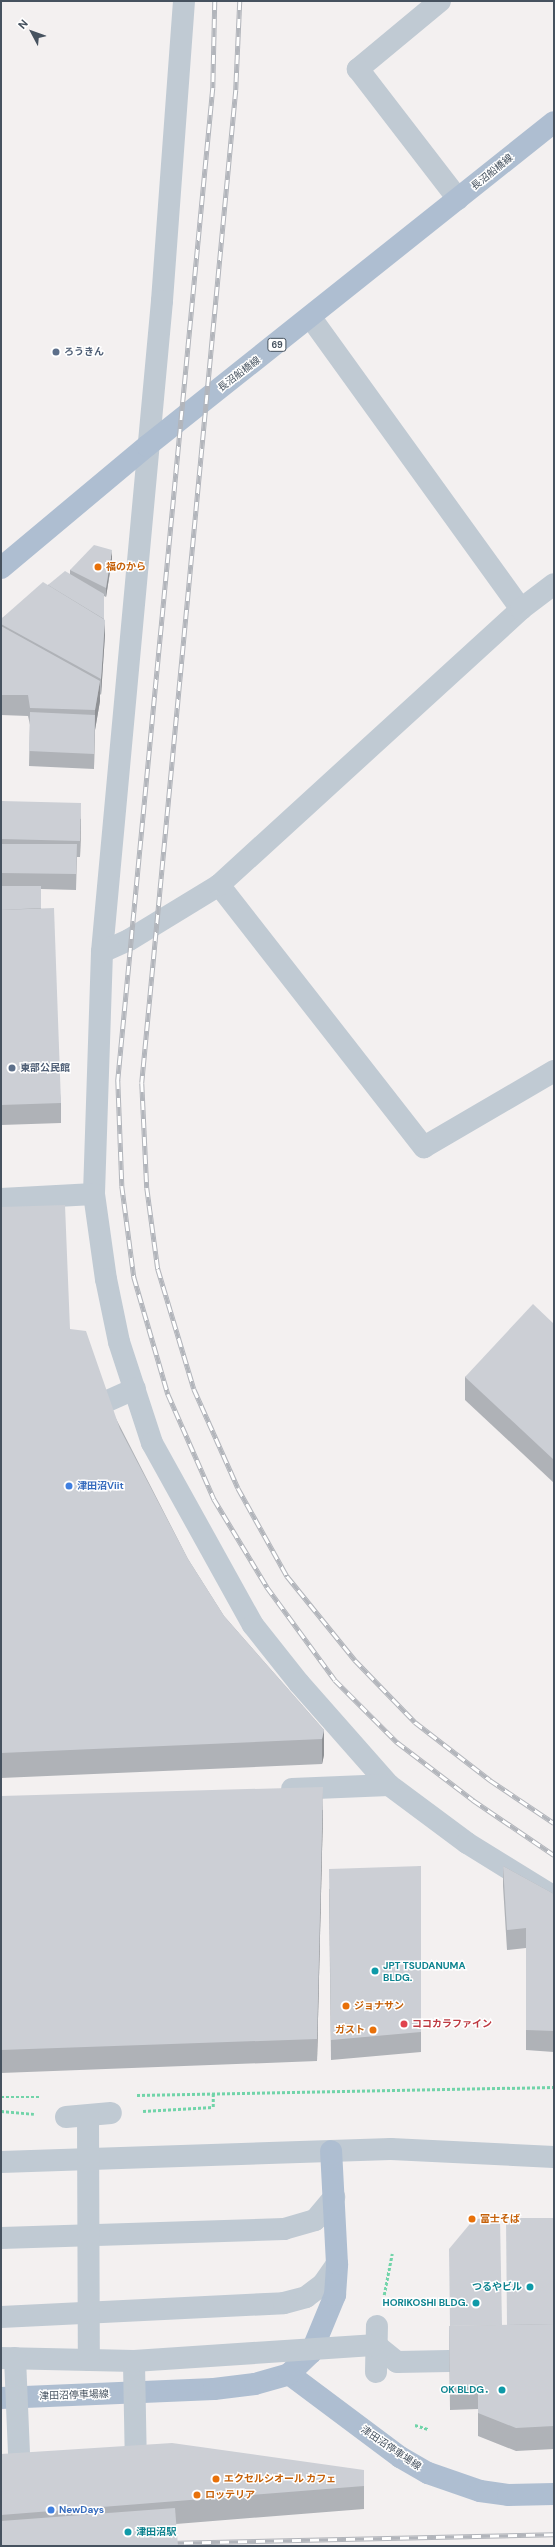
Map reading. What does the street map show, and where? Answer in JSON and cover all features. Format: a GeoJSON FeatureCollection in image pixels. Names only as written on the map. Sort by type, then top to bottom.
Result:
{"type":"FeatureCollection","features":[{"type":"Feature","properties":{"kind":"main road","name":"長沼船橋線"},"geometry":{"type":"LineString","coordinates":[[1,568],[147,446],[312,318],[554,122]]}},
{"type":"Feature","properties":{"kind":"main road","name":"津田沼停車場線"},"geometry":{"type":"LineString","coordinates":[[1,2398],[214,2389],[256,2384],[289,2374],[311,2353],[326,2322],[335,2295],[337,2264],[331,2151]]}},
{"type":"Feature","properties":{"kind":"main road","name":"津田沼停車場線"},"geometry":{"type":"LineString","coordinates":[[289,2374],[400,2457],[428,2473],[480,2491],[508,2495],[554,2494]]}},
{"type":"Feature","properties":{"kind":"street"},"geometry":{"type":"LineString","coordinates":[[184,1],[162,301],[147,446],[102,952],[94,1194],[118,1342],[152,1443],[253,1625],[299,1684],[389,1785],[467,1843],[554,1897]]}},
{"type":"Feature","properties":{"kind":"street"},"geometry":{"type":"LineString","coordinates":[[440,1],[358,69],[458,199]]}},
{"type":"Feature","properties":{"kind":"street"},"geometry":{"type":"LineString","coordinates":[[312,318],[521,609]]}},
{"type":"Feature","properties":{"kind":"street"},"geometry":{"type":"LineString","coordinates":[[102,952],[129,940],[219,885],[521,609],[554,584]]}},
{"type":"Feature","properties":{"kind":"street"},"geometry":{"type":"LineString","coordinates":[[219,885],[424,1146],[554,1071]]}},
{"type":"Feature","properties":{"kind":"street"},"geometry":{"type":"LineString","coordinates":[[1,1199],[94,1194]]}},
{"type":"Feature","properties":{"kind":"street"},"geometry":{"type":"LineString","coordinates":[[103,1403],[135,1389]]}},
{"type":"Feature","properties":{"kind":"street"},"geometry":{"type":"LineString","coordinates":[[270,1790],[389,1785]]}},
{"type":"Feature","properties":{"kind":"street"},"geometry":{"type":"LineString","coordinates":[[66,2117],[88,2117],[111,2113]]}},
{"type":"Feature","properties":{"kind":"street"},"geometry":{"type":"LineString","coordinates":[[88,2117],[89,2360]]}},
{"type":"Feature","properties":{"kind":"street"},"geometry":{"type":"LineString","coordinates":[[1,2162],[391,2149],[554,2157]]}},
{"type":"Feature","properties":{"kind":"street"},"geometry":{"type":"LineString","coordinates":[[1,2238],[284,2229],[315,2220],[334,2197]]}},
{"type":"Feature","properties":{"kind":"street"},"geometry":{"type":"LineString","coordinates":[[1,2317],[284,2303],[306,2297],[323,2284],[337,2264]]}},
{"type":"Feature","properties":{"kind":"street"},"geometry":{"type":"LineString","coordinates":[[376,2336],[396,2362],[449,2361]]}},
{"type":"Feature","properties":{"kind":"street"},"geometry":{"type":"LineString","coordinates":[[20,2476],[8,2358],[134,2361],[376,2336]]}},
{"type":"Feature","properties":{"kind":"street"},"geometry":{"type":"LineString","coordinates":[[376,2336],[376,2372]]}},
{"type":"Feature","properties":{"kind":"street"},"geometry":{"type":"LineString","coordinates":[[134,2361],[136,2468]]}},
{"type":"Feature","properties":{"kind":"path"},"geometry":{"type":"LineString","coordinates":[[134,2095],[213,2092],[554,2087]]}},
{"type":"Feature","properties":{"kind":"path"},"geometry":{"type":"LineString","coordinates":[[111,2113],[214,2107],[213,2092]]}},
{"type":"Feature","properties":{"kind":"path"},"geometry":{"type":"LineString","coordinates":[[1,2097],[47,2097]]}},
{"type":"Feature","properties":{"kind":"path"},"geometry":{"type":"LineString","coordinates":[[376,2336],[392,2254]]}},
{"type":"Feature","properties":{"kind":"building"},"geometry":{"type":"Polygon","coordinates":[[[94,545],[112,550],[106,588],[70,570],[94,545]]]}},
{"type":"Feature","properties":{"kind":"building"},"geometry":{"type":"Polygon","coordinates":[[[65,571],[104,594],[104,619],[48,585],[65,571]]]}},
{"type":"Feature","properties":{"kind":"building"},"geometry":{"type":"Polygon","coordinates":[[[43,582],[105,620],[101,679],[1,624],[1,619],[43,582]]]}},
{"type":"Feature","properties":{"kind":"building"},"geometry":{"type":"Polygon","coordinates":[[[1,626],[100,681],[95,710],[30,708],[28,695],[1,695],[1,626]]]}},
{"type":"Feature","properties":{"kind":"building"},"geometry":{"type":"Polygon","coordinates":[[[30,712],[95,715],[94,754],[29,751],[30,712]]]}},
{"type":"Feature","properties":{"kind":"building"},"geometry":{"type":"Polygon","coordinates":[[[1,801],[81,803],[80,841],[1,839],[1,801]]]}},
{"type":"Feature","properties":{"kind":"building"},"geometry":{"type":"Polygon","coordinates":[[[1,844],[77,844],[76,874],[1,873],[1,844]]]}},
{"type":"Feature","properties":{"kind":"building"},"geometry":{"type":"Polygon","coordinates":[[[1,886],[41,886],[41,908],[1,910],[1,886]]]}},
{"type":"Feature","properties":{"kind":"building"},"geometry":{"type":"Polygon","coordinates":[[[54,908],[61,1103],[1,1105],[1,910],[54,908]]]}},
{"type":"Feature","properties":{"kind":"building","name":"津田沼Viit"},"geometry":{"type":"Polygon","coordinates":[[[65,1205],[70,1329],[86,1331],[120,1429],[188,1559],[224,1616],[324,1730],[322,1739],[1,1753],[1,1207],[65,1205]]]}},
{"type":"Feature","properties":{"kind":"building"},"geometry":{"type":"Polygon","coordinates":[[[533,1304],[554,1324],[554,1460],[465,1377],[533,1304]]]}},
{"type":"Feature","properties":{"kind":"building"},"geometry":{"type":"Polygon","coordinates":[[[323,1787],[317,2039],[1,2050],[1,1796],[323,1787]]]}},
{"type":"Feature","properties":{"kind":"building","name":"JPT TSUDANUMA BLDG."},"geometry":{"type":"Polygon","coordinates":[[[421,1866],[421,2032],[331,2040],[329,1869],[421,1866]]]}},
{"type":"Feature","properties":{"kind":"building"},"geometry":{"type":"Polygon","coordinates":[[[503,1866],[554,1894],[554,2031],[526,2030],[526,1928],[507,1930],[503,1866]]]}},
{"type":"Feature","properties":{"kind":"building","name":"HORIKOSHI BLDG."},"geometry":{"type":"Polygon","coordinates":[[[500,2218],[502,2325],[450,2326],[449,2249],[474,2219],[500,2218]]]}},
{"type":"Feature","properties":{"kind":"building","name":"つるやビル"},"geometry":{"type":"Polygon","coordinates":[[[506,2218],[554,2218],[554,2324],[507,2325],[506,2218]]]}},
{"type":"Feature","properties":{"kind":"building","name":"OK BLDG．"},"geometry":{"type":"Polygon","coordinates":[[[554,2324],[554,2426],[516,2428],[478,2413],[478,2387],[450,2387],[449,2326],[554,2324]]]}},
{"type":"Feature","properties":{"kind":"building"},"geometry":{"type":"Polygon","coordinates":[[[172,2443],[364,2470],[364,2486],[1,2515],[1,2454],[172,2443]]]}},
{"type":"Feature","properties":{"kind":"building"},"geometry":{"type":"Polygon","coordinates":[[[175,2508],[178,2546],[1,2546],[1,2521],[175,2508]]]}},
{"type":"Feature","properties":{"kind":"railway"},"geometry":{"type":"LineString","coordinates":[[215,1],[213,88],[118,1080],[122,1186],[134,1277],[168,1394],[214,1499],[267,1587],[335,1680],[397,1742],[473,1800],[554,1855]]}},
{"type":"Feature","properties":{"kind":"railway"},"geometry":{"type":"LineString","coordinates":[[240,1],[236,90],[142,1083],[147,1188],[158,1269],[194,1389],[238,1488],[287,1576],[355,1660],[415,1722],[490,1780],[554,1823]]}},
{"type":"Feature","properties":{"kind":"railway"},"geometry":{"type":"LineString","coordinates":[[166,2543],[554,2534]]}},
{"type":"Feature","properties":{"kind":"place","name":"ろうきん"},"geometry":{"type":"Point","coordinates":[56,352]}},
{"type":"Feature","properties":{"kind":"place","name":"福のから"},"geometry":{"type":"Point","coordinates":[98,567]}},
{"type":"Feature","properties":{"kind":"place","name":"東部公民館"},"geometry":{"type":"Point","coordinates":[12,1068]}},
{"type":"Feature","properties":{"kind":"place","name":"津田沼Viit"},"geometry":{"type":"Point","coordinates":[69,1486]}},
{"type":"Feature","properties":{"kind":"place","name":"JPT TSUDANUMA BLDG."},"geometry":{"type":"Point","coordinates":[375,1971]}},
{"type":"Feature","properties":{"kind":"place","name":"ジョナサン"},"geometry":{"type":"Point","coordinates":[346,2006]}},
{"type":"Feature","properties":{"kind":"place","name":"ココカラファイン"},"geometry":{"type":"Point","coordinates":[404,2024]}},
{"type":"Feature","properties":{"kind":"place","name":"ガスト"},"geometry":{"type":"Point","coordinates":[373,2030]}},
{"type":"Feature","properties":{"kind":"place","name":"富士そば"},"geometry":{"type":"Point","coordinates":[472,2219]}},
{"type":"Feature","properties":{"kind":"place","name":"つるやビル"},"geometry":{"type":"Point","coordinates":[530,2287]}},
{"type":"Feature","properties":{"kind":"place","name":"HORIKOSHI BLDG."},"geometry":{"type":"Point","coordinates":[476,2303]}},
{"type":"Feature","properties":{"kind":"place","name":"OK BLDG．"},"geometry":{"type":"Point","coordinates":[502,2390]}},
{"type":"Feature","properties":{"kind":"place","name":"エクセルシオール カフェ"},"geometry":{"type":"Point","coordinates":[216,2479]}},
{"type":"Feature","properties":{"kind":"place","name":"ロッテリア"},"geometry":{"type":"Point","coordinates":[197,2495]}},
{"type":"Feature","properties":{"kind":"place","name":"NewDays"},"geometry":{"type":"Point","coordinates":[51,2510]}},
{"type":"Feature","properties":{"kind":"place","name":"津田沼駅"},"geometry":{"type":"Point","coordinates":[128,2532]}}]}
